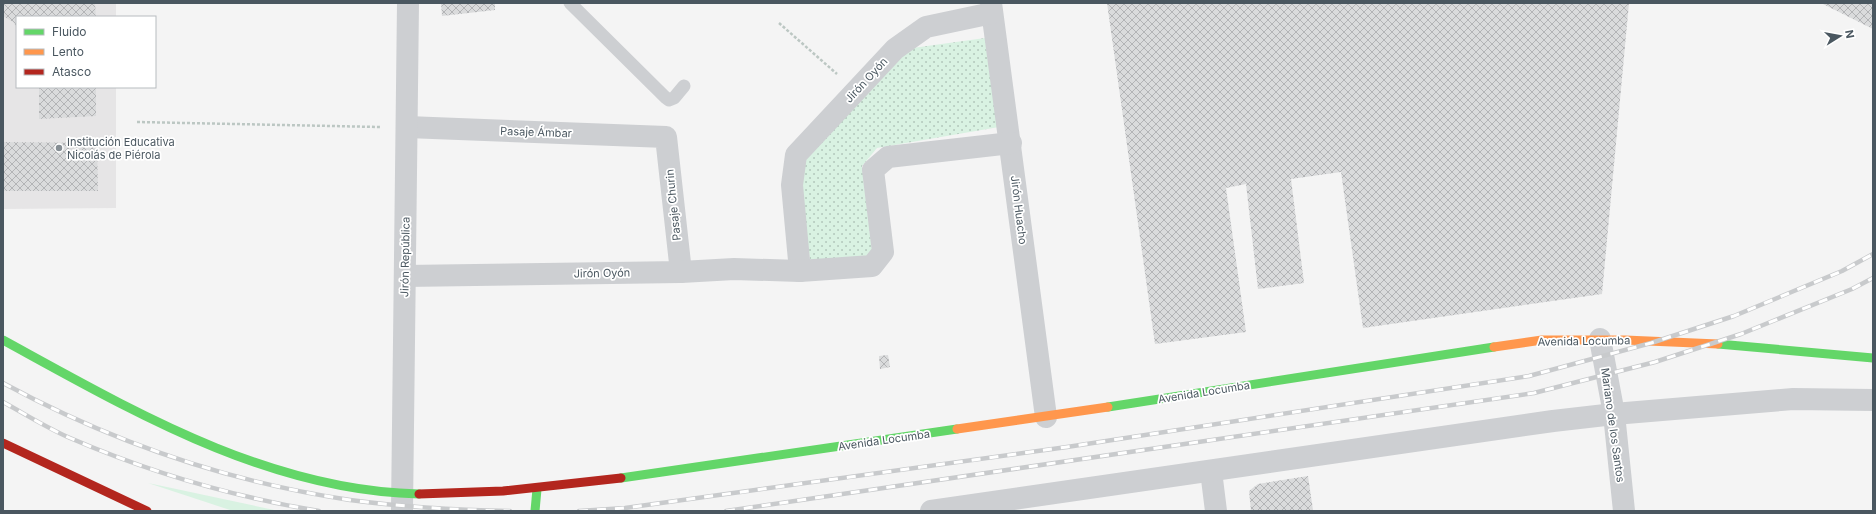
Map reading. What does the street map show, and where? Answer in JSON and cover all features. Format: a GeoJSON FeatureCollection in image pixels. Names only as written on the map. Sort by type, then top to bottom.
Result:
{"type":"FeatureCollection","features":[{"type":"Feature","properties":{"kind":"street","name":"Jirón República"},"geometry":{"type":"LineString","coordinates":[[402,502],[408,3]]}},
{"type":"Feature","properties":{"kind":"street","name":"Jirón Oyón"},"geometry":{"type":"LineString","coordinates":[[800,271],[792,185],[796,155],[895,49],[926,27],[992,8]]}},
{"type":"Feature","properties":{"kind":"street","name":"Jirón Huacho"},"geometry":{"type":"LineString","coordinates":[[992,8],[1046,417]]}},
{"type":"Feature","properties":{"kind":"street","name":"Pasaje Ámbar"},"geometry":{"type":"LineString","coordinates":[[407,127],[666,137]]}},
{"type":"Feature","properties":{"kind":"street","name":"Pasaje Churin"},"geometry":{"type":"LineString","coordinates":[[666,137],[681,272]]}},
{"type":"Feature","properties":{"kind":"street","name":"Jirón Oyón"},"geometry":{"type":"LineString","coordinates":[[405,276],[681,272],[734,269],[800,271],[872,266],[883,252],[873,170],[888,157],[1011,143]]}},
{"type":"Feature","properties":{"kind":"street","name":"Avenida Locumba"},"geometry":{"type":"LineString","coordinates":[[3,340],[118,403],[196,438],[274,468],[402,502],[537,488],[677,470],[1046,417],[1542,340],[1600,339],[1781,348],[1873,358]]}},
{"type":"Feature","properties":{"kind":"street","name":"Mariano de los Santos"},"geometry":{"type":"LineString","coordinates":[[1600,339],[1614,414],[1624,511]]}},
{"type":"Feature","properties":{"kind":"street"},"geometry":{"type":"LineString","coordinates":[[931,511],[1211,472],[1553,421],[1614,414],[1793,399],[1873,400]]}},
{"type":"Feature","properties":{"kind":"street"},"geometry":{"type":"LineString","coordinates":[[3,443],[147,511]]}},
{"type":"Feature","properties":{"kind":"street"},"geometry":{"type":"LineString","coordinates":[[1211,472],[1216,511]]}},
{"type":"Feature","properties":{"kind":"street"},"geometry":{"type":"LineString","coordinates":[[535,511],[537,488]]}},
{"type":"Feature","properties":{"kind":"lane"},"geometry":{"type":"LineString","coordinates":[[570,3],[669,100],[674,98],[684,86]]}},
{"type":"Feature","properties":{"kind":"path"},"geometry":{"type":"LineString","coordinates":[[779,23],[855,91]]}},
{"type":"Feature","properties":{"kind":"path"},"geometry":{"type":"LineString","coordinates":[[137,122],[407,127]]}},
{"type":"Feature","properties":{"kind":"shaded area","name":"Institución Educativa Nicolás de Piérola"},"geometry":{"type":"Polygon","coordinates":[[[3,3],[116,3],[116,16],[16,16],[16,88],[116,88],[116,208],[3,209],[3,3]]]}},
{"type":"Feature","properties":{"kind":"green space"},"geometry":{"type":"Polygon","coordinates":[[[985,38],[999,127],[877,148],[862,166],[873,257],[810,260],[798,168],[898,50],[985,38]]]}},
{"type":"Feature","properties":{"kind":"green space"},"geometry":{"type":"Polygon","coordinates":[[[148,483],[279,511],[233,511],[148,483]]]}},
{"type":"Feature","properties":{"kind":"building"},"geometry":{"type":"Polygon","coordinates":[[[3,3],[95,3],[96,16],[16,16],[16,26],[13,22],[3,16],[3,3]]]}},
{"type":"Feature","properties":{"kind":"building"},"geometry":{"type":"Polygon","coordinates":[[[441,3],[495,3],[495,10],[442,16],[441,3]]]}},
{"type":"Feature","properties":{"kind":"building"},"geometry":{"type":"Polygon","coordinates":[[[1107,3],[1629,3],[1602,294],[1363,328],[1341,172],[1291,179],[1304,283],[1258,289],[1246,184],[1226,188],[1246,332],[1155,344],[1107,3]]]}},
{"type":"Feature","properties":{"kind":"building"},"geometry":{"type":"Polygon","coordinates":[[[1821,3],[1873,3],[1873,29],[1821,3]]]}},
{"type":"Feature","properties":{"kind":"building"},"geometry":{"type":"Polygon","coordinates":[[[39,88],[96,88],[96,116],[39,119],[39,88]]]}},
{"type":"Feature","properties":{"kind":"building"},"geometry":{"type":"Polygon","coordinates":[[[3,142],[97,143],[98,191],[3,191],[3,142]]]}},
{"type":"Feature","properties":{"kind":"building"},"geometry":{"type":"Polygon","coordinates":[[[888,355],[890,367],[880,369],[879,356],[888,355]]]}},
{"type":"Feature","properties":{"kind":"building"},"geometry":{"type":"Polygon","coordinates":[[[1308,476],[1313,510],[1251,511],[1249,491],[1258,484],[1308,476]]]}},
{"type":"Feature","properties":{"kind":"railway"},"geometry":{"type":"LineString","coordinates":[[579,511],[625,508],[1067,447],[1529,376],[1651,343],[1734,316],[1842,271],[1873,254]]}},
{"type":"Feature","properties":{"kind":"railway"},"geometry":{"type":"LineString","coordinates":[[726,511],[1534,393],[1655,362],[1741,334],[1852,289],[1873,278]]}},
{"type":"Feature","properties":{"kind":"railway"},"geometry":{"type":"LineString","coordinates":[[3,383],[44,404],[128,441],[215,470],[260,482],[350,500],[390,505],[510,511]]}},
{"type":"Feature","properties":{"kind":"railway"},"geometry":{"type":"LineString","coordinates":[[3,402],[61,434],[130,462],[224,491],[319,511]]}},
{"type":"Feature","properties":{"kind":"traffic: fast"},"geometry":{"type":"LineString","coordinates":[[3,340],[151,419],[202,442],[255,462],[308,479],[363,489],[419,494]]}},
{"type":"Feature","properties":{"kind":"traffic: fast"},"geometry":{"type":"LineString","coordinates":[[1718,344],[1873,358]]}},
{"type":"Feature","properties":{"kind":"traffic: fast"},"geometry":{"type":"LineString","coordinates":[[1108,407],[1494,347]]}},
{"type":"Feature","properties":{"kind":"traffic: fast"},"geometry":{"type":"LineString","coordinates":[[621,478],[957,429]]}},
{"type":"Feature","properties":{"kind":"traffic: fast"},"geometry":{"type":"LineString","coordinates":[[535,511],[537,489]]}},
{"type":"Feature","properties":{"kind":"traffic: slow"},"geometry":{"type":"LineString","coordinates":[[1494,347],[1542,340],[1625,340],[1718,344]]}},
{"type":"Feature","properties":{"kind":"traffic: slow"},"geometry":{"type":"LineString","coordinates":[[957,429],[1108,407]]}},
{"type":"Feature","properties":{"kind":"traffic: jam"},"geometry":{"type":"LineString","coordinates":[[3,443],[147,511]]}},
{"type":"Feature","properties":{"kind":"traffic: jam"},"geometry":{"type":"LineString","coordinates":[[419,494],[503,491],[621,478]]}},
{"type":"Feature","properties":{"kind":"place","name":"Institución Educativa Nicolás de Piérola"},"geometry":{"type":"Point","coordinates":[59,148]}}]}
